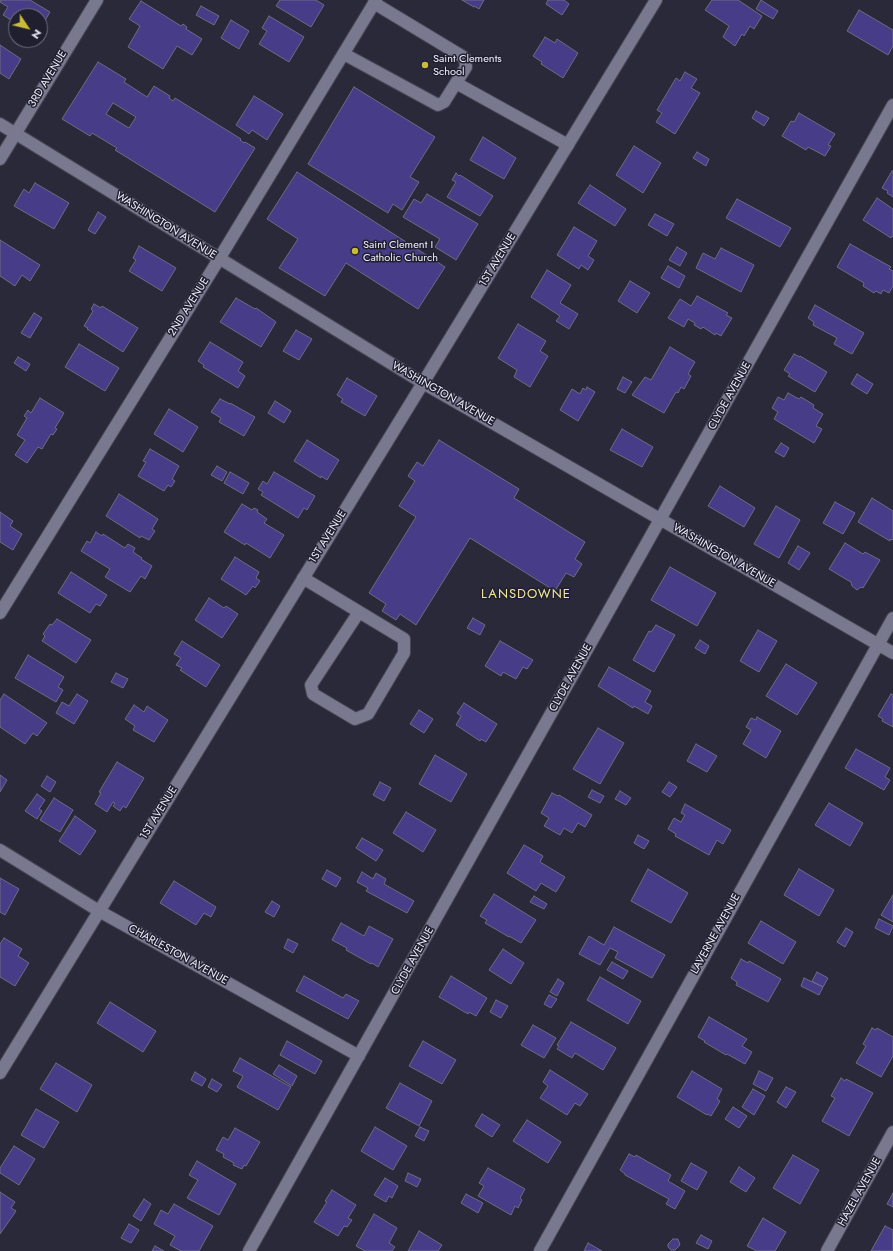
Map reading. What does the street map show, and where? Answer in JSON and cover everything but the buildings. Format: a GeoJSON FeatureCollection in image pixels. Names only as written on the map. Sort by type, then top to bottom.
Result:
{"type":"FeatureCollection","features":[{"type":"Feature","properties":{"kind":"street","name":"3RD AVENUE"},"geometry":{"type":"LineString","coordinates":[[0,159],[97,0]]}},
{"type":"Feature","properties":{"kind":"street","name":"1ST AVENUE"},"geometry":{"type":"LineString","coordinates":[[0,1073],[656,0]]}},
{"type":"Feature","properties":{"kind":"street"},"geometry":{"type":"LineString","coordinates":[[344,54],[438,105],[444,102],[466,67],[465,58],[375,2]]}},
{"type":"Feature","properties":{"kind":"street","name":"2ND AVENUE"},"geometry":{"type":"LineString","coordinates":[[0,613],[219,259],[375,2]]}},
{"type":"Feature","properties":{"kind":"street"},"geometry":{"type":"LineString","coordinates":[[456,83],[568,145]]}},
{"type":"Feature","properties":{"kind":"street","name":"CLYDE AVENUE"},"geometry":{"type":"LineString","coordinates":[[255,1249],[360,1056],[893,105]]}},
{"type":"Feature","properties":{"kind":"street","name":"WASHINGTON AVENUE"},"geometry":{"type":"LineString","coordinates":[[0,124],[423,383],[893,653]]}},
{"type":"Feature","properties":{"kind":"street"},"geometry":{"type":"LineString","coordinates":[[303,578],[404,639],[404,653],[368,714],[355,719],[313,694],[311,685],[358,612]]}},
{"type":"Feature","properties":{"kind":"street","name":"LAVERNE AVENUE"},"geometry":{"type":"LineString","coordinates":[[540,1251],[893,618]]}},
{"type":"Feature","properties":{"kind":"street","name":"CHARLESTON AVENUE"},"geometry":{"type":"LineString","coordinates":[[0,850],[99,910],[360,1056]]}},
{"type":"Feature","properties":{"kind":"street","name":"HAZEL AVENUE"},"geometry":{"type":"LineString","coordinates":[[827,1251],[893,1132]]}},
{"type":"Feature","properties":{"kind":"place","name":"Saint Clements School"},"geometry":{"type":"Point","coordinates":[425,65]}},
{"type":"Feature","properties":{"kind":"place","name":"Saint Clement I Catholic Church"},"geometry":{"type":"Point","coordinates":[355,251]}},
{"type":"Feature","properties":{"kind":"district","name":"LANSDOWNE"},"geometry":{"type":"Point","coordinates":[526,595]}}]}
